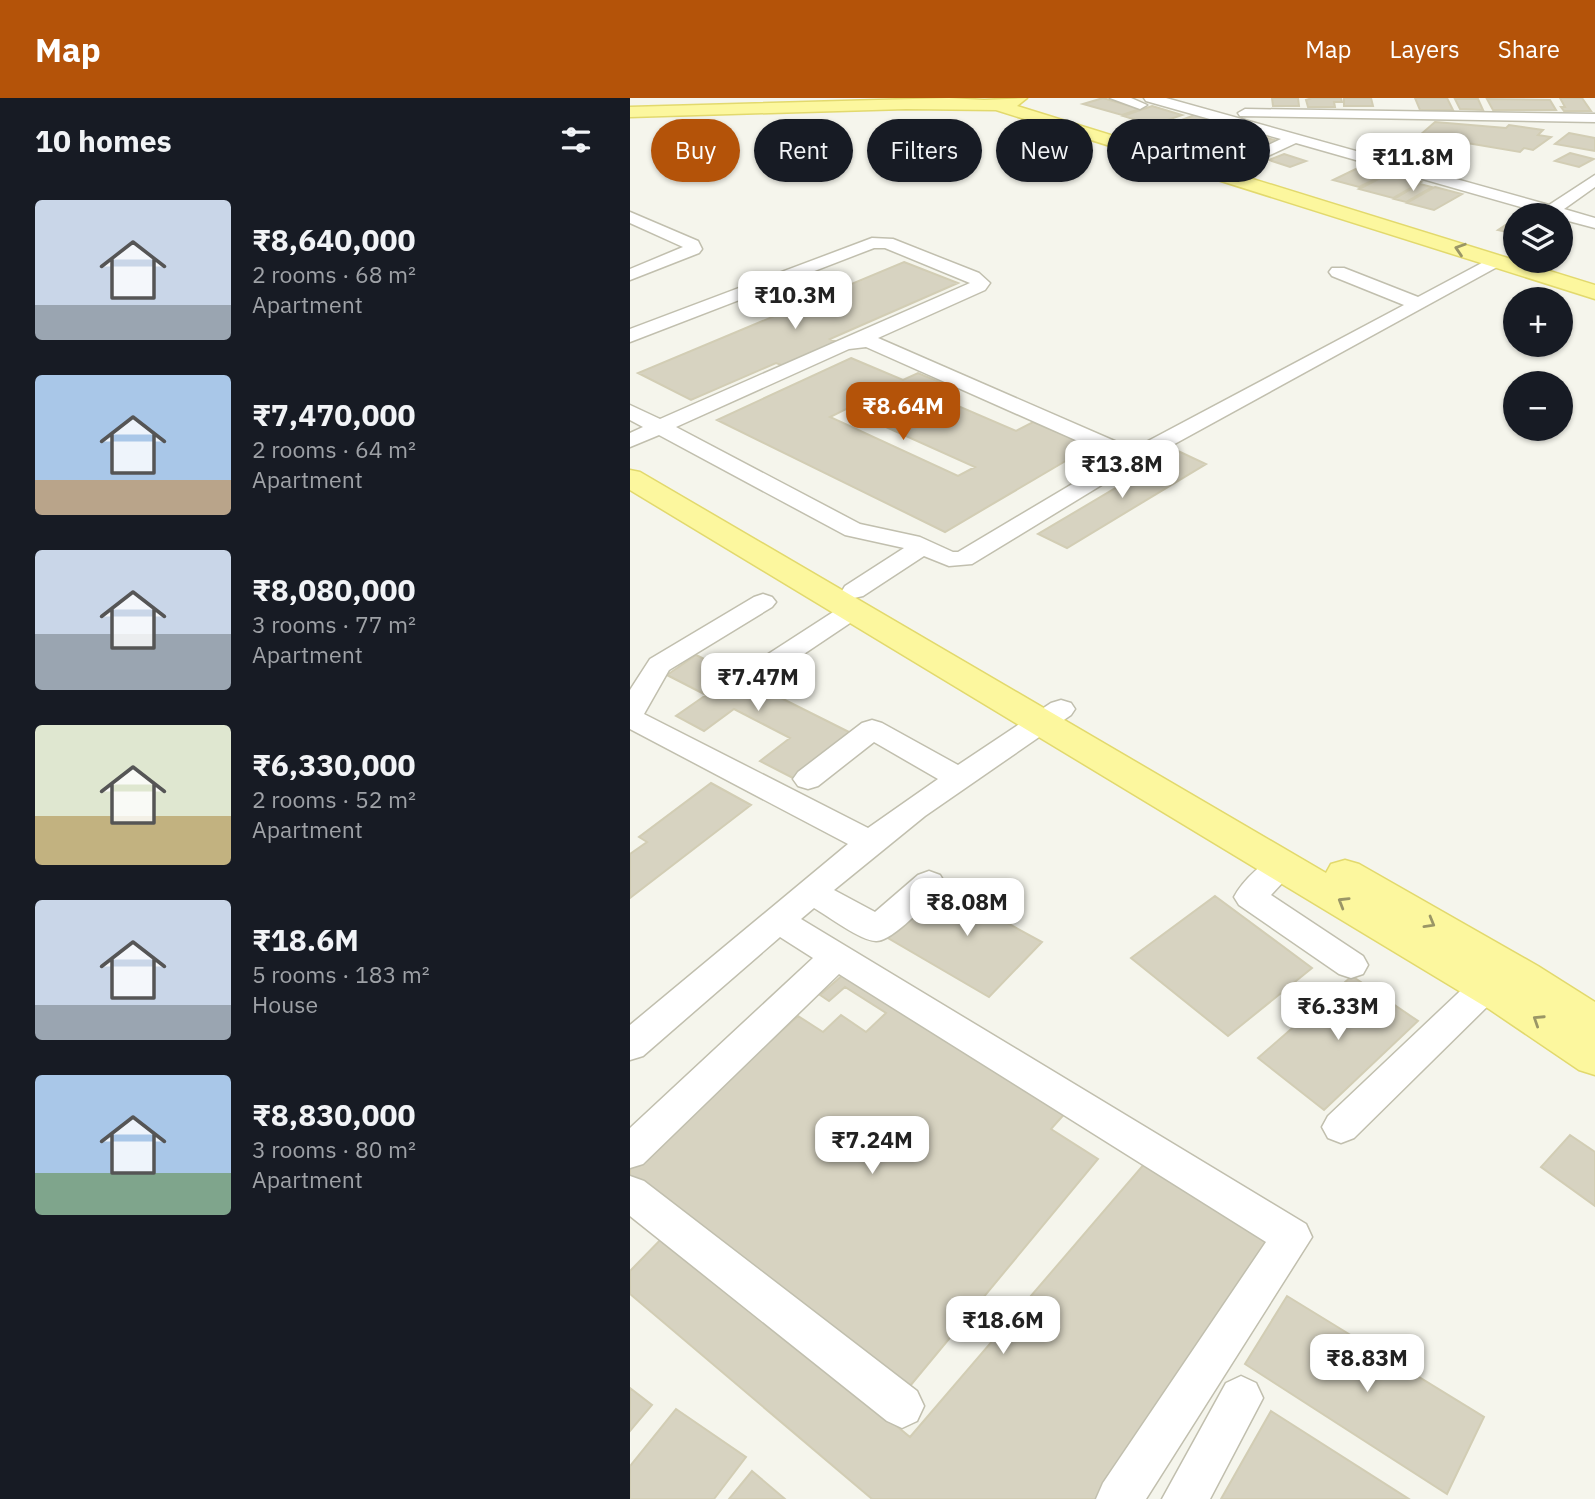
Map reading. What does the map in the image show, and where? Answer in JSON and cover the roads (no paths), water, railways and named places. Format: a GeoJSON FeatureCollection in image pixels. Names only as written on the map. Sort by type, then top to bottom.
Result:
{"type":"FeatureCollection","features":[{"type":"Feature","properties":{"kind":"main road"},"geometry":{"type":"LineString","coordinates":[[630,110],[814,98]]}},
{"type":"Feature","properties":{"kind":"main road"},"geometry":{"type":"LineString","coordinates":[[630,110],[737,103],[1011,103],[1021,98],[1503,254]]}},
{"type":"Feature","properties":{"kind":"main road"},"geometry":{"type":"LineString","coordinates":[[630,100],[692,104]]}},
{"type":"Feature","properties":{"kind":"main road"},"geometry":{"type":"LineString","coordinates":[[984,102],[1503,254]]}},
{"type":"Feature","properties":{"kind":"main road"},"geometry":{"type":"LineString","coordinates":[[1573,266],[1595,272]]}},
{"type":"Feature","properties":{"kind":"main road"},"geometry":{"type":"LineString","coordinates":[[1550,273],[1595,292]]}},
{"type":"Feature","properties":{"kind":"main road"},"geometry":{"type":"LineString","coordinates":[[630,458],[865,607]]}},
{"type":"Feature","properties":{"kind":"main road"},"geometry":{"type":"LineString","coordinates":[[630,478],[1523,977],[1595,1024]]}},
{"type":"Feature","properties":{"kind":"main road"},"geometry":{"type":"LineString","coordinates":[[1051,715],[1282,866],[1486,987],[1595,1057]]}},
{"type":"Feature","properties":{"kind":"street"},"geometry":{"type":"LineString","coordinates":[[1117,98],[1202,112],[1527,203]]}},
{"type":"Feature","properties":{"kind":"street"},"geometry":{"type":"LineString","coordinates":[[1202,112],[1595,118]]}},
{"type":"Feature","properties":{"kind":"street"},"geometry":{"type":"LineString","coordinates":[[1270,150],[1296,138]]}},
{"type":"Feature","properties":{"kind":"street"},"geometry":{"type":"LineString","coordinates":[[1562,203],[1595,180]]}},
{"type":"Feature","properties":{"kind":"street"},"geometry":{"type":"LineString","coordinates":[[1573,216],[1595,223]]}},
{"type":"Feature","properties":{"kind":"street"},"geometry":{"type":"LineString","coordinates":[[630,217],[692,245],[693,249],[630,275]]}},
{"type":"Feature","properties":{"kind":"street"},"geometry":{"type":"LineString","coordinates":[[630,336],[872,243],[887,243],[973,277],[981,283],[857,341],[630,440]]}},
{"type":"Feature","properties":{"kind":"street"},"geometry":{"type":"LineString","coordinates":[[630,411],[853,530],[923,545],[949,559],[963,558],[1133,457],[1503,257]]}},
{"type":"Feature","properties":{"kind":"street"},"geometry":{"type":"LineString","coordinates":[[1338,272],[1418,304]]}},
{"type":"Feature","properties":{"kind":"street"},"geometry":{"type":"LineString","coordinates":[[857,341],[868,341],[880,346],[1133,457]]}},
{"type":"Feature","properties":{"kind":"street"},"geometry":{"type":"LineString","coordinates":[[771,664],[865,607],[923,545]]}},
{"type":"Feature","properties":{"kind":"street"},"geometry":{"type":"LineString","coordinates":[[763,602],[659,665],[653,671],[630,716],[870,842]]}},
{"type":"Feature","properties":{"kind":"street"},"geometry":{"type":"LineString","coordinates":[[630,1046],[870,842],[1051,715]]}},
{"type":"Feature","properties":{"kind":"street"},"geometry":{"type":"LineString","coordinates":[[808,779],[872,729],[959,778]]}},
{"type":"Feature","properties":{"kind":"street"},"geometry":{"type":"LineString","coordinates":[[1282,866],[1250,897],[1351,965]]}},
{"type":"Feature","properties":{"kind":"street"},"geometry":{"type":"LineString","coordinates":[[812,892],[877,929],[929,883]]}},
{"type":"Feature","properties":{"kind":"street"},"geometry":{"type":"LineString","coordinates":[[778,920],[1292,1237],[1119,1499]]}},
{"type":"Feature","properties":{"kind":"street"},"geometry":{"type":"LineString","coordinates":[[630,1153],[837,956]]}},
{"type":"Feature","properties":{"kind":"street"},"geometry":{"type":"LineString","coordinates":[[1341,1127],[1486,987]]}},
{"type":"Feature","properties":{"kind":"street"},"geometry":{"type":"LineString","coordinates":[[630,1193],[902,1406]]}},
{"type":"Feature","properties":{"kind":"street"},"geometry":{"type":"LineString","coordinates":[[1185,1499],[1241,1398]]}}]}
